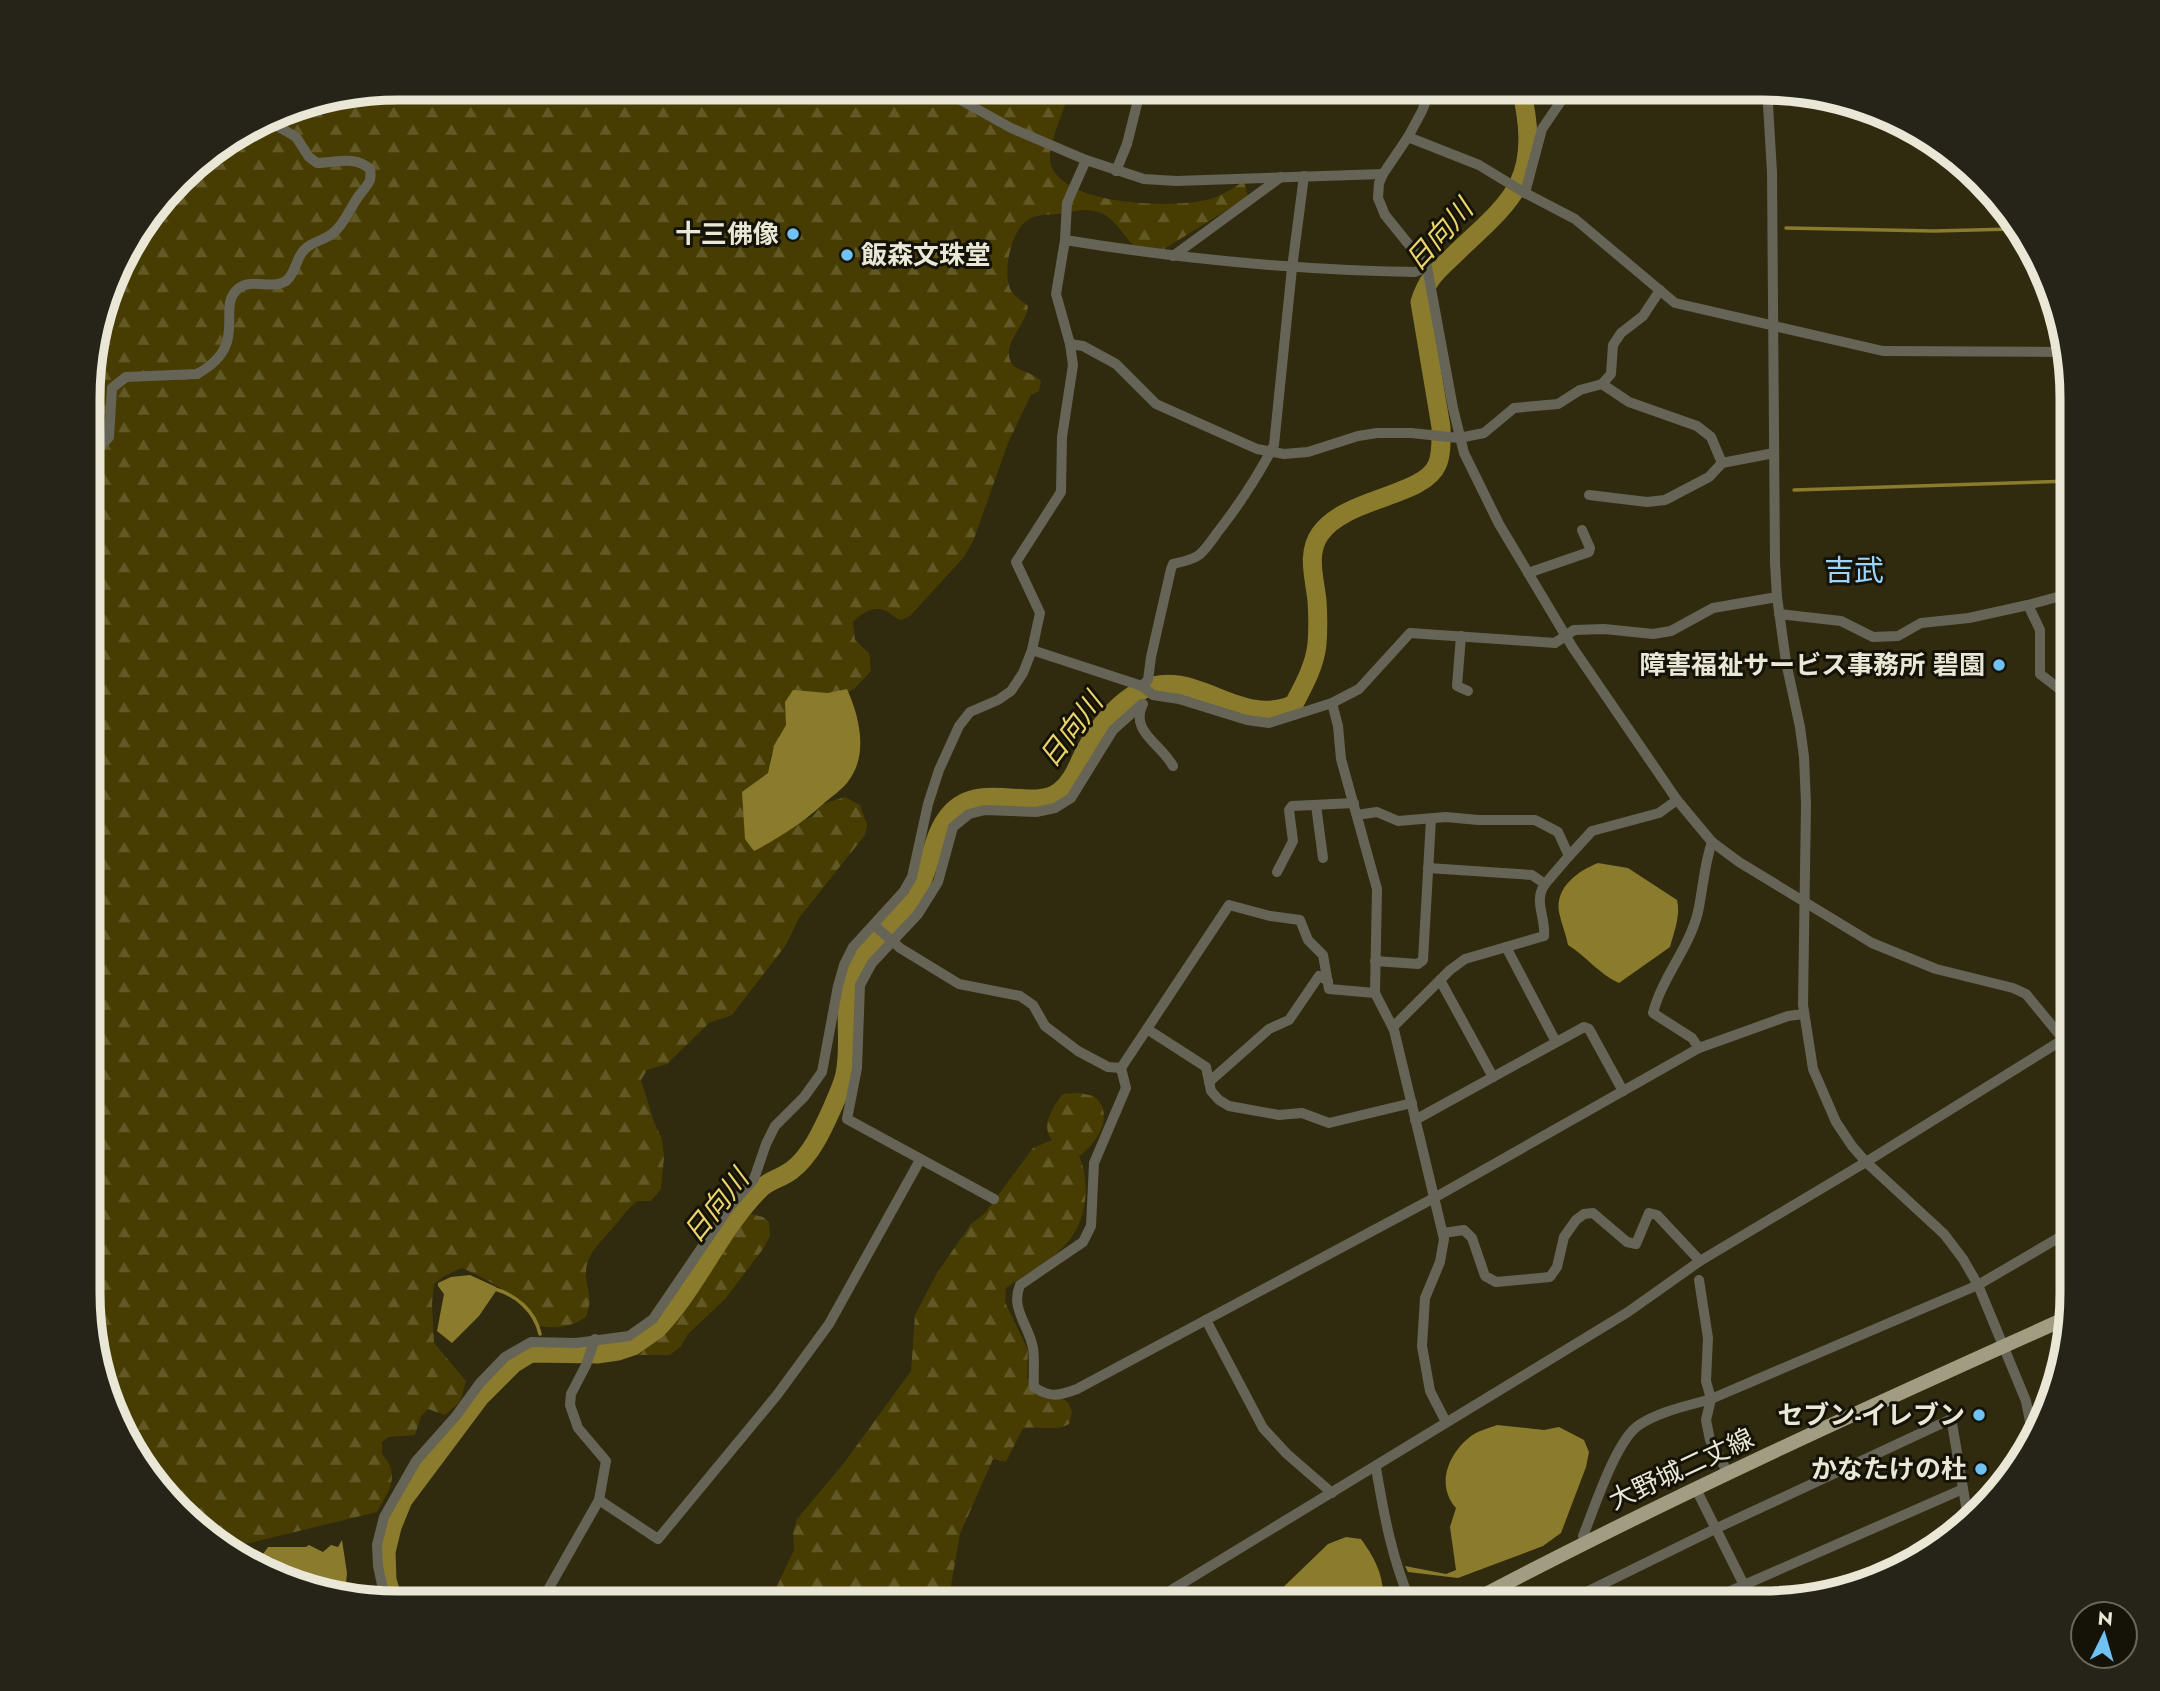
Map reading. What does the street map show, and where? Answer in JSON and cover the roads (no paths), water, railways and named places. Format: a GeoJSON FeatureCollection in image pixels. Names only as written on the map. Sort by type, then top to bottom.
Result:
{"type":"FeatureCollection","features":[{"type":"Feature","properties":{"kind":"main road","name":"大野城二丈線"},"geometry":{"type":"LineString","coordinates":[[1492,1591],[1586,1541],[1728,1473],[2059,1321]]}},
{"type":"Feature","properties":{"kind":"street"},"geometry":{"type":"LineString","coordinates":[[961,100],[1011,128],[1086,160],[1144,179],[1176,181],[1383,174]]}},
{"type":"Feature","properties":{"kind":"street"},"geometry":{"type":"LineString","coordinates":[[1116,171],[1138,100]]}},
{"type":"Feature","properties":{"kind":"street"},"geometry":{"type":"LineString","coordinates":[[1426,100],[1408,137],[1383,174],[1378,198],[1385,215],[1428,270],[1454,438],[1565,636],[1677,800],[1712,842],[1872,943],[1936,969],[2013,988],[2026,994],[2060,1028]]}},
{"type":"Feature","properties":{"kind":"street"},"geometry":{"type":"LineString","coordinates":[[1525,193],[1542,129],[1562,100]]}},
{"type":"Feature","properties":{"kind":"street"},"geometry":{"type":"LineString","coordinates":[[1768,100],[1777,597],[1804,757],[1804,1014],[1813,1069],[1836,1122],[1866,1162],[1944,1234],[1963,1259],[1978,1285],[2026,1401],[2030,1423]]}},
{"type":"Feature","properties":{"kind":"street"},"geometry":{"type":"LineString","coordinates":[[100,447],[109,436],[112,388],[126,377],[197,374],[207,369],[217,360],[229,340],[231,325],[228,307],[235,292],[246,285],[275,284],[288,279],[305,249],[337,230],[351,205],[369,182],[370,169],[364,164],[346,160],[317,163],[309,157],[296,136],[277,126]]}},
{"type":"Feature","properties":{"kind":"street"},"geometry":{"type":"LineString","coordinates":[[1408,137],[1479,165],[1575,219],[1675,303],[1883,351],[2057,352]]}},
{"type":"Feature","properties":{"kind":"street"},"geometry":{"type":"LineString","coordinates":[[383,1591],[377,1545],[384,1517],[416,1461],[456,1416],[480,1383],[516,1349],[531,1342],[562,1344],[629,1336],[653,1319],[728,1209],[754,1179],[775,1126],[822,1072],[844,965],[853,947],[904,891],[912,877],[928,804],[939,770],[959,726],[970,712],[1011,691],[1023,673],[1032,650],[1040,613],[1016,562],[1061,492],[1062,437],[1073,365],[1056,294],[1065,240],[1067,203],[1086,160]]}},
{"type":"Feature","properties":{"kind":"street"},"geometry":{"type":"LineString","coordinates":[[1172,256],[1282,176]]}},
{"type":"Feature","properties":{"kind":"street"},"geometry":{"type":"LineString","coordinates":[[1142,686],[1148,680],[1171,569],[1174,564],[1202,553],[1264,468],[1274,445],[1304,176]]}},
{"type":"Feature","properties":{"kind":"street"},"geometry":{"type":"LineString","coordinates":[[1065,240],[1172,256],[1292,268],[1415,272],[1428,270]]}},
{"type":"Feature","properties":{"kind":"street"},"geometry":{"type":"LineString","coordinates":[[1070,344],[1092,350],[1116,364],[1156,404],[1257,449],[1284,454],[1308,452],[1358,436],[1377,433],[1454,438],[1483,433],[1514,408],[1558,404],[1580,390],[1602,384],[1611,374],[1613,345],[1621,333],[1643,316],[1660,290]]}},
{"type":"Feature","properties":{"kind":"street"},"geometry":{"type":"LineString","coordinates":[[1602,384],[1629,402],[1697,426],[1711,437],[1722,463]]}},
{"type":"Feature","properties":{"kind":"street"},"geometry":{"type":"LineString","coordinates":[[1589,495],[1647,502],[1665,500],[1709,477],[1722,463],[1774,453]]}},
{"type":"Feature","properties":{"kind":"street"},"geometry":{"type":"LineString","coordinates":[[1528,573],[1589,552],[1583,530]]}},
{"type":"Feature","properties":{"kind":"street"},"geometry":{"type":"LineString","coordinates":[[1779,614],[1841,621],[1873,637],[1898,636],[1921,623],[1969,618],[2060,596]]}},
{"type":"Feature","properties":{"kind":"street"},"geometry":{"type":"LineString","coordinates":[[1032,650],[1142,686],[1153,695],[1179,699],[1247,720],[1269,723],[1332,703],[1359,689],[1410,633],[1555,643],[1574,630],[1604,629],[1653,634],[1671,631],[1713,608],[1777,597]]}},
{"type":"Feature","properties":{"kind":"street"},"geometry":{"type":"LineString","coordinates":[[2028,605],[2040,631],[2040,674],[2060,689]]}},
{"type":"Feature","properties":{"kind":"street"},"geometry":{"type":"LineString","coordinates":[[1461,636],[1457,685],[1468,691]]}},
{"type":"Feature","properties":{"kind":"street"},"geometry":{"type":"LineString","coordinates":[[994,1199],[847,1119],[857,1068],[860,985],[872,963],[918,914],[938,882],[953,827],[969,814],[985,810],[1036,812],[1055,808],[1071,797],[1113,730],[1128,714],[1153,695]]}},
{"type":"Feature","properties":{"kind":"street"},"geometry":{"type":"LineString","coordinates":[[1332,703],[1338,726],[1341,759],[1377,889],[1375,993],[1393,1027],[1444,1239],[1440,1262],[1425,1298],[1422,1346],[1430,1391],[1446,1422]]}},
{"type":"Feature","properties":{"kind":"street"},"geometry":{"type":"LineString","coordinates":[[1142,705],[1138,718],[1141,729],[1168,757],[1173,766]]}},
{"type":"Feature","properties":{"kind":"street"},"geometry":{"type":"LineString","coordinates":[[1393,1027],[1465,959],[1544,936],[1539,892],[1592,831],[1659,813],[1677,800]]}},
{"type":"Feature","properties":{"kind":"street"},"geometry":{"type":"LineString","coordinates":[[1277,872],[1293,841],[1289,810],[1292,806],[1316,805],[1355,809],[1398,821],[1446,817],[1535,820],[1558,832],[1569,856]]}},
{"type":"Feature","properties":{"kind":"street"},"geometry":{"type":"LineString","coordinates":[[1316,805],[1323,858]]}},
{"type":"Feature","properties":{"kind":"street"},"geometry":{"type":"LineString","coordinates":[[1375,961],[1418,964],[1423,960],[1431,819]]}},
{"type":"Feature","properties":{"kind":"street"},"geometry":{"type":"LineString","coordinates":[[1699,1048],[1692,1038],[1653,1013],[1658,994],[1680,958],[1698,913],[1712,842]]}},
{"type":"Feature","properties":{"kind":"street"},"geometry":{"type":"LineString","coordinates":[[1428,868],[1532,875],[1545,884]]}},
{"type":"Feature","properties":{"kind":"street"},"geometry":{"type":"LineString","coordinates":[[1375,993],[1329,989],[1323,955],[1308,940],[1300,920],[1229,905],[1121,1068],[1126,1088],[1094,1163],[1091,1226],[1083,1242],[1020,1284],[1016,1293],[1017,1309],[1033,1346],[1034,1387],[1051,1396],[1061,1396],[1077,1389],[1434,1198],[1699,1048],[1788,1016],[1804,1014]]}},
{"type":"Feature","properties":{"kind":"street"},"geometry":{"type":"LineString","coordinates":[[874,925],[893,943],[959,984],[1020,996],[1033,1005],[1045,1026],[1078,1051],[1108,1067],[1121,1068]]}},
{"type":"Feature","properties":{"kind":"street"},"geometry":{"type":"LineString","coordinates":[[1506,947],[1556,1042]]}},
{"type":"Feature","properties":{"kind":"street"},"geometry":{"type":"LineString","coordinates":[[1209,1082],[1269,1029],[1289,1020],[1319,976],[1328,981]]}},
{"type":"Feature","properties":{"kind":"street"},"geometry":{"type":"LineString","coordinates":[[1440,980],[1493,1077]]}},
{"type":"Feature","properties":{"kind":"street"},"geometry":{"type":"LineString","coordinates":[[1415,1119],[1584,1027],[1589,1029],[1623,1091]]}},
{"type":"Feature","properties":{"kind":"street"},"geometry":{"type":"LineString","coordinates":[[1147,1030],[1206,1068],[1211,1091],[1229,1106],[1279,1115],[1302,1113],[1329,1123],[1412,1104]]}},
{"type":"Feature","properties":{"kind":"street"},"geometry":{"type":"LineString","coordinates":[[1170,1591],[1376,1468],[1446,1422],[1628,1312],[1700,1261],[2060,1041]]}},
{"type":"Feature","properties":{"kind":"street"},"geometry":{"type":"LineString","coordinates":[[600,1500],[658,1539],[778,1395],[828,1324],[920,1160]]}},
{"type":"Feature","properties":{"kind":"street"},"geometry":{"type":"LineString","coordinates":[[1443,1233],[1464,1230],[1472,1238],[1485,1276],[1496,1282],[1549,1276],[1557,1267],[1563,1237],[1576,1220],[1584,1214],[1593,1213],[1627,1242],[1636,1244],[1649,1213],[1657,1215],[1700,1261]]}},
{"type":"Feature","properties":{"kind":"street"},"geometry":{"type":"LineString","coordinates":[[1586,1541],[1583,1536],[1619,1449],[1637,1426],[1673,1410],[1711,1399],[1978,1285],[2060,1237]]}},
{"type":"Feature","properties":{"kind":"street"},"geometry":{"type":"LineString","coordinates":[[1699,1280],[1708,1338],[1706,1381],[1711,1399],[1706,1420],[1710,1440],[1728,1473]]}},
{"type":"Feature","properties":{"kind":"street"},"geometry":{"type":"LineString","coordinates":[[1206,1320],[1263,1428],[1287,1454],[1332,1493]]}},
{"type":"Feature","properties":{"kind":"street"},"geometry":{"type":"LineString","coordinates":[[547,1591],[600,1500],[606,1461],[578,1428],[570,1405],[571,1394],[586,1365],[595,1339]]}},
{"type":"Feature","properties":{"kind":"street"},"geometry":{"type":"LineString","coordinates":[[1588,1591],[1949,1420],[1952,1423],[1967,1510]]}},
{"type":"Feature","properties":{"kind":"street"},"geometry":{"type":"LineString","coordinates":[[1376,1468],[1386,1530],[1406,1591]]}},
{"type":"Feature","properties":{"kind":"street"},"geometry":{"type":"LineString","coordinates":[[1696,1489],[1746,1591]]}},
{"type":"Feature","properties":{"kind":"street"},"geometry":{"type":"LineString","coordinates":[[1732,1591],[1963,1489]]}},
{"type":"Feature","properties":{"kind":"waterway","name":"日向川"},"geometry":{"type":"LineString","coordinates":[[390,1591],[387,1580],[386,1552],[403,1500],[480,1397],[513,1364],[531,1353],[597,1354],[618,1351],[633,1346],[656,1330],[684,1296],[745,1205],[764,1186],[799,1164],[811,1148],[844,1078],[847,1063],[848,995],[853,971],[917,891],[935,841],[950,814],[962,804],[976,799],[1036,799],[1049,797],[1060,791],[1072,778],[1102,725],[1116,709],[1142,690],[1161,684],[1180,685],[1254,709],[1274,710],[1294,704],[1316,652],[1318,612],[1312,558],[1320,534],[1347,512],[1416,484],[1429,476],[1439,461],[1441,427],[1420,302],[1433,276],[1514,193],[1523,172],[1528,148],[1524,100]]}},
{"type":"Feature","properties":{"kind":"waterway"},"geometry":{"type":"LineString","coordinates":[[1786,228],[1934,231],[2008,229]]}},
{"type":"Feature","properties":{"kind":"waterway"},"geometry":{"type":"LineString","coordinates":[[1794,490],[2060,481]]}},
{"type":"Feature","properties":{"kind":"waterway"},"geometry":{"type":"LineString","coordinates":[[495,1289],[524,1305],[534,1318],[540,1334]]}},
{"type":"Feature","properties":{"kind":"place","name":"十三佛像"},"geometry":{"type":"Point","coordinates":[793,234]}},
{"type":"Feature","properties":{"kind":"place","name":"飯森文珠堂"},"geometry":{"type":"Point","coordinates":[847,255]}},
{"type":"Feature","properties":{"kind":"place","name":"障害福祉サービス事務所 碧園"},"geometry":{"type":"Point","coordinates":[1999,665]}},
{"type":"Feature","properties":{"kind":"place","name":"セブン-イレブン"},"geometry":{"type":"Point","coordinates":[1979,1415]}},
{"type":"Feature","properties":{"kind":"place","name":"かなたけの杜"},"geometry":{"type":"Point","coordinates":[1981,1469]}},
{"type":"Feature","properties":{"kind":"district","name":"吉武"},"geometry":{"type":"Point","coordinates":[1854,570]}}]}
